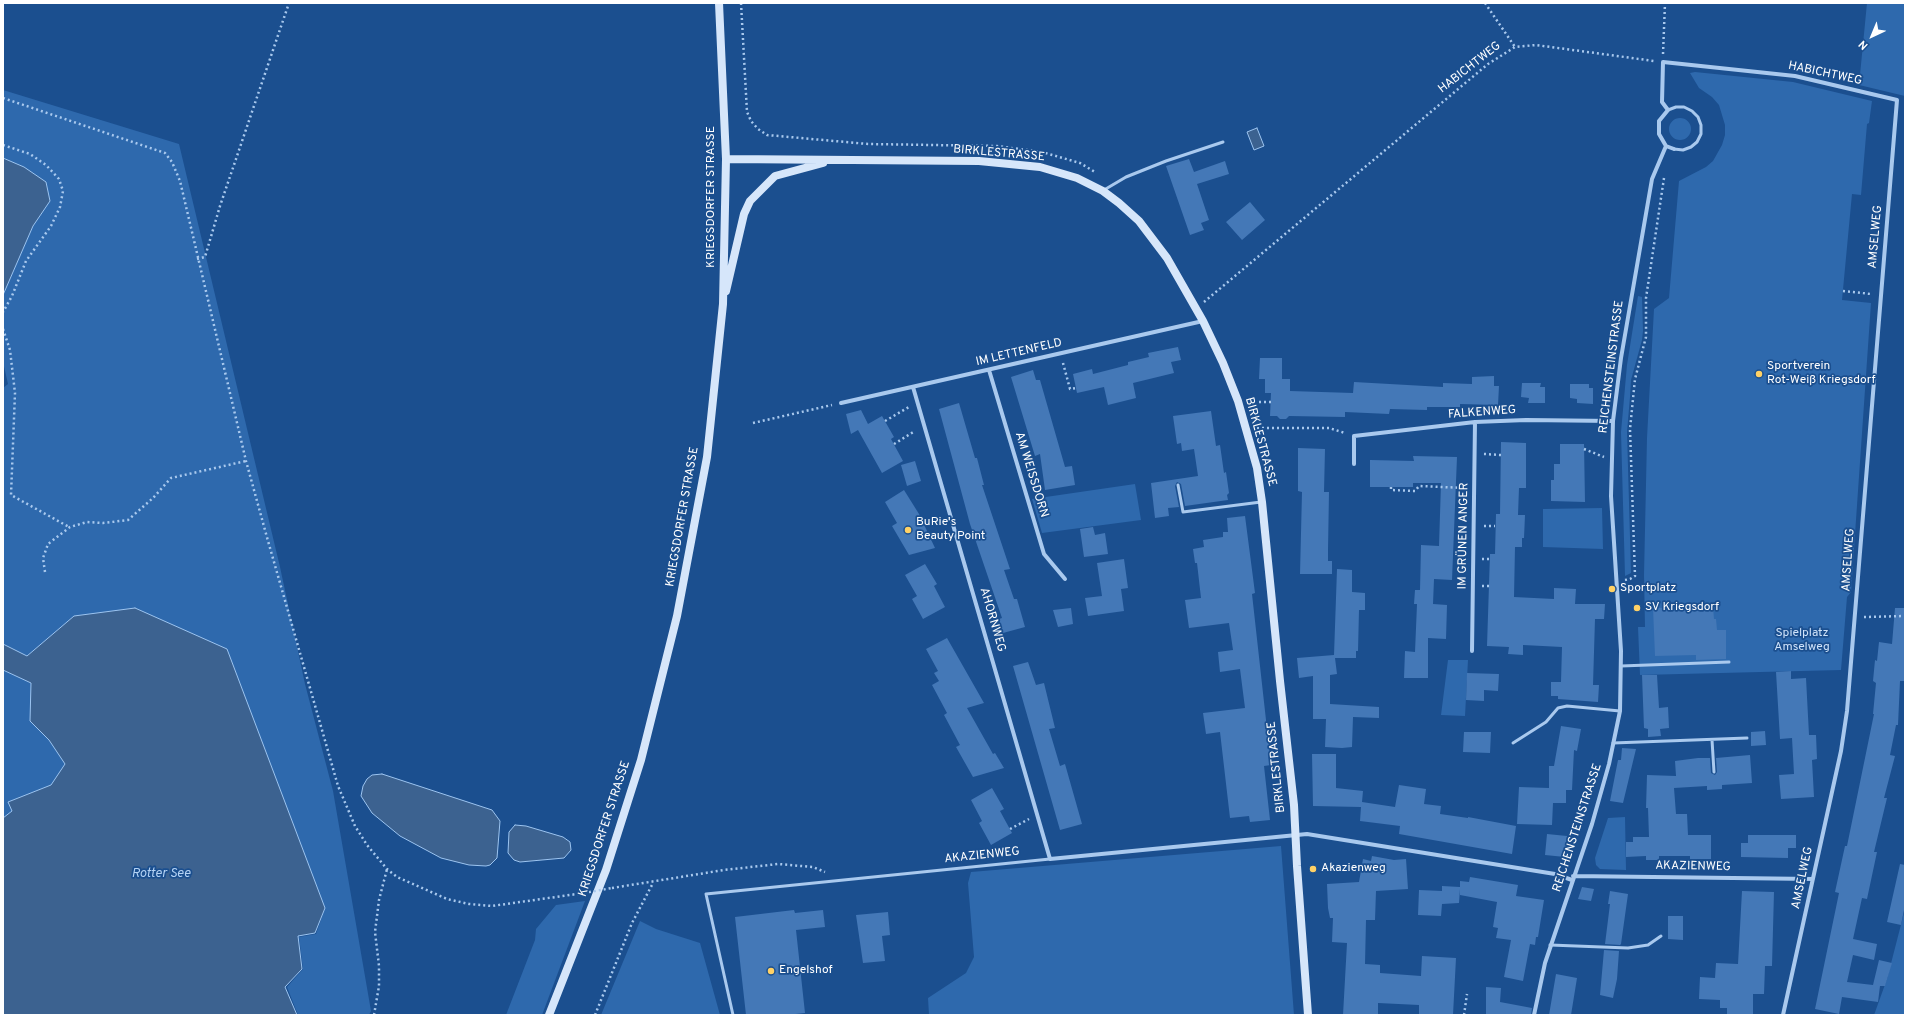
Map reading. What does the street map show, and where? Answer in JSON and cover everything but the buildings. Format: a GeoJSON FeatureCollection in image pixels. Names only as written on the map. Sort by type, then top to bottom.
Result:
{"type":"FeatureCollection","features":[{"type":"Feature","properties":{"kind":"street","name":"KRIEGSDORFER STRASSE"},"geometry":{"type":"LineString","coordinates":[[549,1015],[578,944],[613,849],[640,760],[677,616],[707,457],[723,304],[726,159],[720,3]]}},
{"type":"Feature","properties":{"kind":"street","name":"HABICHTWEG"},"geometry":{"type":"LineString","coordinates":[[1663,62],[1795,76],[1897,100]]}},
{"type":"Feature","properties":{"kind":"street"},"geometry":{"type":"LineString","coordinates":[[1663,62],[1662,102],[1668,110],[1659,121],[1658,128],[1659,134],[1666,146],[1674,150]]}},
{"type":"Feature","properties":{"kind":"street","name":"AMSELWEG"},"geometry":{"type":"LineString","coordinates":[[1783,1015],[1841,750],[1847,711],[1897,100]]}},
{"type":"Feature","properties":{"kind":"street","name":"REICHENSTEINSTRASSE"},"geometry":{"type":"LineString","coordinates":[[1534,1015],[1550,945],[1592,824],[1620,711],[1621,666],[1611,496],[1613,421],[1621,358],[1652,179],[1666,146]]}},
{"type":"Feature","properties":{"kind":"street","name":"BIRKLESTRASSE"},"geometry":{"type":"LineString","coordinates":[[726,159],[979,162],[1040,167],[1077,178],[1103,191],[1140,221],[1167,258],[1203,321],[1238,401],[1257,468],[1262,502],[1294,805],[1308,1015]]}},
{"type":"Feature","properties":{"kind":"street","name":"BIRKLESTRASSE"},"geometry":{"type":"LineString","coordinates":[[723,304],[736,256],[744,214],[750,201],[775,176],[833,160]]}},
{"type":"Feature","properties":{"kind":"street","name":"IM LETTENFELD"},"geometry":{"type":"LineString","coordinates":[[840,404],[1203,321]]}},
{"type":"Feature","properties":{"kind":"street","name":"AM WEISSDORN"},"geometry":{"type":"LineString","coordinates":[[989,370],[1044,554],[1065,579]]}},
{"type":"Feature","properties":{"kind":"street","name":"AHORNWEG"},"geometry":{"type":"LineString","coordinates":[[913,387],[1050,859]]}},
{"type":"Feature","properties":{"kind":"street","name":"FALKENWEG"},"geometry":{"type":"LineString","coordinates":[[1354,436],[1476,422],[1526,420],[1613,421]]}},
{"type":"Feature","properties":{"kind":"street","name":"IM GRÜNEN ANGER"},"geometry":{"type":"LineString","coordinates":[[1472,651],[1476,422]]}},
{"type":"Feature","properties":{"kind":"street"},"geometry":{"type":"LineString","coordinates":[[1354,436],[1354,464]]}},
{"type":"Feature","properties":{"kind":"street","name":"AKAZIENWEG"},"geometry":{"type":"LineString","coordinates":[[1050,859],[1307,834],[1572,878],[1813,879]]}},
{"type":"Feature","properties":{"kind":"lane"},"geometry":{"type":"LineString","coordinates":[[1668,110],[1676,107],[1684,107],[1692,111],[1698,117],[1701,125],[1701,134],[1697,142],[1691,147],[1683,150],[1674,150]]}},
{"type":"Feature","properties":{"kind":"lane"},"geometry":{"type":"LineString","coordinates":[[1103,191],[1126,178],[1166,161],[1223,142]]}},
{"type":"Feature","properties":{"kind":"lane"},"geometry":{"type":"LineString","coordinates":[[1178,485],[1183,512],[1262,502]]}},
{"type":"Feature","properties":{"kind":"lane"},"geometry":{"type":"LineString","coordinates":[[1621,666],[1729,662]]}},
{"type":"Feature","properties":{"kind":"lane"},"geometry":{"type":"LineString","coordinates":[[1513,743],[1546,722],[1558,708],[1567,706],[1620,711]]}},
{"type":"Feature","properties":{"kind":"lane"},"geometry":{"type":"LineString","coordinates":[[1613,743],[1747,738]]}},
{"type":"Feature","properties":{"kind":"lane"},"geometry":{"type":"LineString","coordinates":[[1712,740],[1714,772]]}},
{"type":"Feature","properties":{"kind":"lane","name":"AKAZIENWEG"},"geometry":{"type":"LineString","coordinates":[[733,1015],[706,894],[1050,859]]}},
{"type":"Feature","properties":{"kind":"lane"},"geometry":{"type":"LineString","coordinates":[[1550,945],[1628,948],[1648,945],[1661,936]]}},
{"type":"Feature","properties":{"kind":"path"},"geometry":{"type":"LineString","coordinates":[[197,259],[205,257],[220,206],[289,3]]}},
{"type":"Feature","properties":{"kind":"path"},"geometry":{"type":"LineString","coordinates":[[741,3],[747,112],[758,129],[767,135],[868,144],[1004,147],[1042,152],[1080,163],[1098,174]]}},
{"type":"Feature","properties":{"kind":"path"},"geometry":{"type":"LineString","coordinates":[[1485,3],[1515,47]]}},
{"type":"Feature","properties":{"kind":"path"},"geometry":{"type":"LineString","coordinates":[[1663,62],[1665,3]]}},
{"type":"Feature","properties":{"kind":"path","name":"HABICHTWEG"},"geometry":{"type":"LineString","coordinates":[[1196,309],[1488,64],[1515,47],[1536,45],[1663,62]]}},
{"type":"Feature","properties":{"kind":"path"},"geometry":{"type":"LineString","coordinates":[[3,98],[165,153],[172,162],[180,181],[197,259],[246,461],[338,786],[355,826],[387,869],[397,877],[447,899],[469,904],[492,906],[636,885],[724,870],[778,864],[813,867]]}},
{"type":"Feature","properties":{"kind":"path"},"geometry":{"type":"LineString","coordinates":[[3,145],[30,154],[46,165],[59,179],[63,191],[60,207],[51,226],[26,261],[12,296],[3,312]]}},
{"type":"Feature","properties":{"kind":"path"},"geometry":{"type":"LineString","coordinates":[[1630,579],[1635,576],[1630,429],[1633,394],[1635,379],[1646,337],[1646,298],[1665,172]]}},
{"type":"Feature","properties":{"kind":"path"},"geometry":{"type":"LineString","coordinates":[[1842,291],[1881,295]]}},
{"type":"Feature","properties":{"kind":"path"},"geometry":{"type":"LineString","coordinates":[[3,329],[10,350],[15,393],[11,495],[70,527]]}},
{"type":"Feature","properties":{"kind":"path"},"geometry":{"type":"LineString","coordinates":[[1061,354],[1070,389],[1076,388]]}},
{"type":"Feature","properties":{"kind":"path"},"geometry":{"type":"LineString","coordinates":[[1238,401],[1271,402]]}},
{"type":"Feature","properties":{"kind":"path"},"geometry":{"type":"LineString","coordinates":[[885,421],[917,403]]}},
{"type":"Feature","properties":{"kind":"path"},"geometry":{"type":"LineString","coordinates":[[753,423],[840,404]]}},
{"type":"Feature","properties":{"kind":"path"},"geometry":{"type":"LineString","coordinates":[[894,444],[924,426]]}},
{"type":"Feature","properties":{"kind":"path"},"geometry":{"type":"LineString","coordinates":[[1246,429],[1262,427],[1329,428],[1354,436]]}},
{"type":"Feature","properties":{"kind":"path"},"geometry":{"type":"LineString","coordinates":[[1584,449],[1603,457],[1612,458]]}},
{"type":"Feature","properties":{"kind":"path"},"geometry":{"type":"LineString","coordinates":[[1476,454],[1501,454]]}},
{"type":"Feature","properties":{"kind":"path"},"geometry":{"type":"LineString","coordinates":[[45,572],[43,558],[48,544],[70,527],[87,522],[104,523],[128,520],[153,498],[171,478],[246,461]]}},
{"type":"Feature","properties":{"kind":"path"},"geometry":{"type":"LineString","coordinates":[[1391,487],[1391,490],[1415,491],[1419,486],[1434,485],[1476,488]]}},
{"type":"Feature","properties":{"kind":"path"},"geometry":{"type":"LineString","coordinates":[[1855,617],[1905,616]]}},
{"type":"Feature","properties":{"kind":"path"},"geometry":{"type":"LineString","coordinates":[[1010,829],[1037,814]]}},
{"type":"Feature","properties":{"kind":"path"},"geometry":{"type":"LineString","coordinates":[[374,1015],[379,986],[379,966],[374,932],[379,900],[387,869]]}},
{"type":"Feature","properties":{"kind":"path"},"geometry":{"type":"LineString","coordinates":[[594,1015],[632,923],[653,882]]}},
{"type":"Feature","properties":{"kind":"path"},"geometry":{"type":"LineString","coordinates":[[1464,1015],[1467,994]]}},
{"type":"Feature","properties":{"kind":"green space"},"geometry":{"type":"Polygon","coordinates":[[[1867,3],[1905,3],[1905,96],[1859,85],[1867,3]]]}},
{"type":"Feature","properties":{"kind":"green space","name":"Sportverein Rot-Weiß Kriegsdorf"},"geometry":{"type":"Polygon","coordinates":[[[1695,72],[1793,82],[1872,101],[1869,123],[1867,124],[1861,195],[1852,194],[1842,300],[1871,303],[1851,592],[1847,597],[1841,670],[1640,675],[1638,627],[1645,627],[1644,575],[1647,438],[1654,309],[1669,298],[1679,181],[1706,167],[1713,161],[1722,145],[1725,135],[1725,125],[1719,105],[1712,97],[1699,88],[1690,73],[1695,72]]]}},
{"type":"Feature","properties":{"kind":"green space"},"geometry":{"type":"Polygon","coordinates":[[[3,90],[179,144],[280,567],[305,684],[333,791],[371,1011],[369,1015],[298,1015],[287,987],[303,969],[299,937],[316,934],[325,908],[74,616],[27,656],[3,644],[3,388],[8,384],[3,362],[3,295],[33,226],[50,201],[24,167],[3,158],[3,90]]]}},
{"type":"Feature","properties":{"kind":"green space"},"geometry":{"type":"Polygon","coordinates":[[[1680,118],[1688,121],[1691,129],[1688,137],[1680,140],[1672,137],[1669,129],[1672,121],[1680,118]]]}},
{"type":"Feature","properties":{"kind":"green space"},"geometry":{"type":"Polygon","coordinates":[[[1638,296],[1642,297],[1643,331],[1631,380],[1627,432],[1631,573],[1625,576],[1621,432],[1627,365],[1638,296]]]}},
{"type":"Feature","properties":{"kind":"green space"},"geometry":{"type":"Polygon","coordinates":[[[1135,484],[1141,520],[1042,533],[1032,499],[1135,484]]]}},
{"type":"Feature","properties":{"kind":"green space"},"geometry":{"type":"Polygon","coordinates":[[[1602,508],[1603,549],[1543,547],[1543,509],[1602,508]]]}},
{"type":"Feature","properties":{"kind":"green space"},"geometry":{"type":"Polygon","coordinates":[[[1448,660],[1468,660],[1465,716],[1441,715],[1448,660]]]}},
{"type":"Feature","properties":{"kind":"green space"},"geometry":{"type":"Polygon","coordinates":[[[3,670],[31,683],[31,721],[49,740],[65,764],[51,785],[9,802],[12,811],[3,818],[3,670]]]}},
{"type":"Feature","properties":{"kind":"green space"},"geometry":{"type":"Polygon","coordinates":[[[1625,817],[1626,870],[1600,869],[1596,865],[1595,858],[1608,818],[1625,817]]]}},
{"type":"Feature","properties":{"kind":"green space"},"geometry":{"type":"Polygon","coordinates":[[[1281,846],[1294,1015],[929,1015],[928,998],[966,973],[974,957],[968,883],[971,872],[1281,846]]]}},
{"type":"Feature","properties":{"kind":"green space"},"geometry":{"type":"Polygon","coordinates":[[[585,901],[542,1015],[506,1015],[535,940],[536,929],[556,905],[585,901]]]}},
{"type":"Feature","properties":{"kind":"green space"},"geometry":{"type":"Polygon","coordinates":[[[1905,909],[1905,1015],[1874,1015],[1887,979],[1905,909]]]}},
{"type":"Feature","properties":{"kind":"green space"},"geometry":{"type":"Polygon","coordinates":[[[640,921],[656,929],[700,943],[720,1015],[601,1015],[640,921]]]}},
{"type":"Feature","properties":{"kind":"water"},"geometry":{"type":"Polygon","coordinates":[[[1257,128],[1264,146],[1254,150],[1247,132],[1257,128]]]}},
{"type":"Feature","properties":{"kind":"water"},"geometry":{"type":"Polygon","coordinates":[[[3,158],[24,167],[46,182],[50,201],[33,226],[3,295],[3,158]]]}},
{"type":"Feature","properties":{"kind":"water","name":"Rotter See"},"geometry":{"type":"Polygon","coordinates":[[[135,608],[227,649],[325,908],[315,933],[298,936],[302,969],[285,987],[297,1015],[3,1015],[3,818],[12,811],[8,802],[51,785],[65,764],[49,740],[30,721],[31,683],[3,670],[3,644],[27,656],[74,616],[135,608]]]}},
{"type":"Feature","properties":{"kind":"water"},"geometry":{"type":"Polygon","coordinates":[[[382,774],[492,810],[500,821],[497,858],[490,865],[486,866],[469,865],[441,858],[400,836],[372,813],[361,796],[363,786],[367,779],[372,775],[382,774]]]}},
{"type":"Feature","properties":{"kind":"water"},"geometry":{"type":"Polygon","coordinates":[[[515,825],[526,826],[563,837],[570,842],[571,850],[564,858],[520,862],[514,860],[508,853],[509,832],[515,825]]]}},
{"type":"Feature","properties":{"kind":"place","name":"Sportverein Rot-Weiß Kriegsdorf"},"geometry":{"type":"Point","coordinates":[1759,374]}},
{"type":"Feature","properties":{"kind":"place","name":"BuRie's Beauty Point"},"geometry":{"type":"Point","coordinates":[908,530]}},
{"type":"Feature","properties":{"kind":"place","name":"Sportplatz"},"geometry":{"type":"Point","coordinates":[1612,589]}},
{"type":"Feature","properties":{"kind":"place","name":"SV Kriegsdorf"},"geometry":{"type":"Point","coordinates":[1637,608]}},
{"type":"Feature","properties":{"kind":"place","name":"Akazienweg"},"geometry":{"type":"Point","coordinates":[1313,869]}},
{"type":"Feature","properties":{"kind":"place","name":"Engelshof"},"geometry":{"type":"Point","coordinates":[771,971]}},
{"type":"Feature","properties":{"kind":"park label","name":"Spielplatz Amselweg"},"geometry":{"type":"Point","coordinates":[1802,641]}}]}
